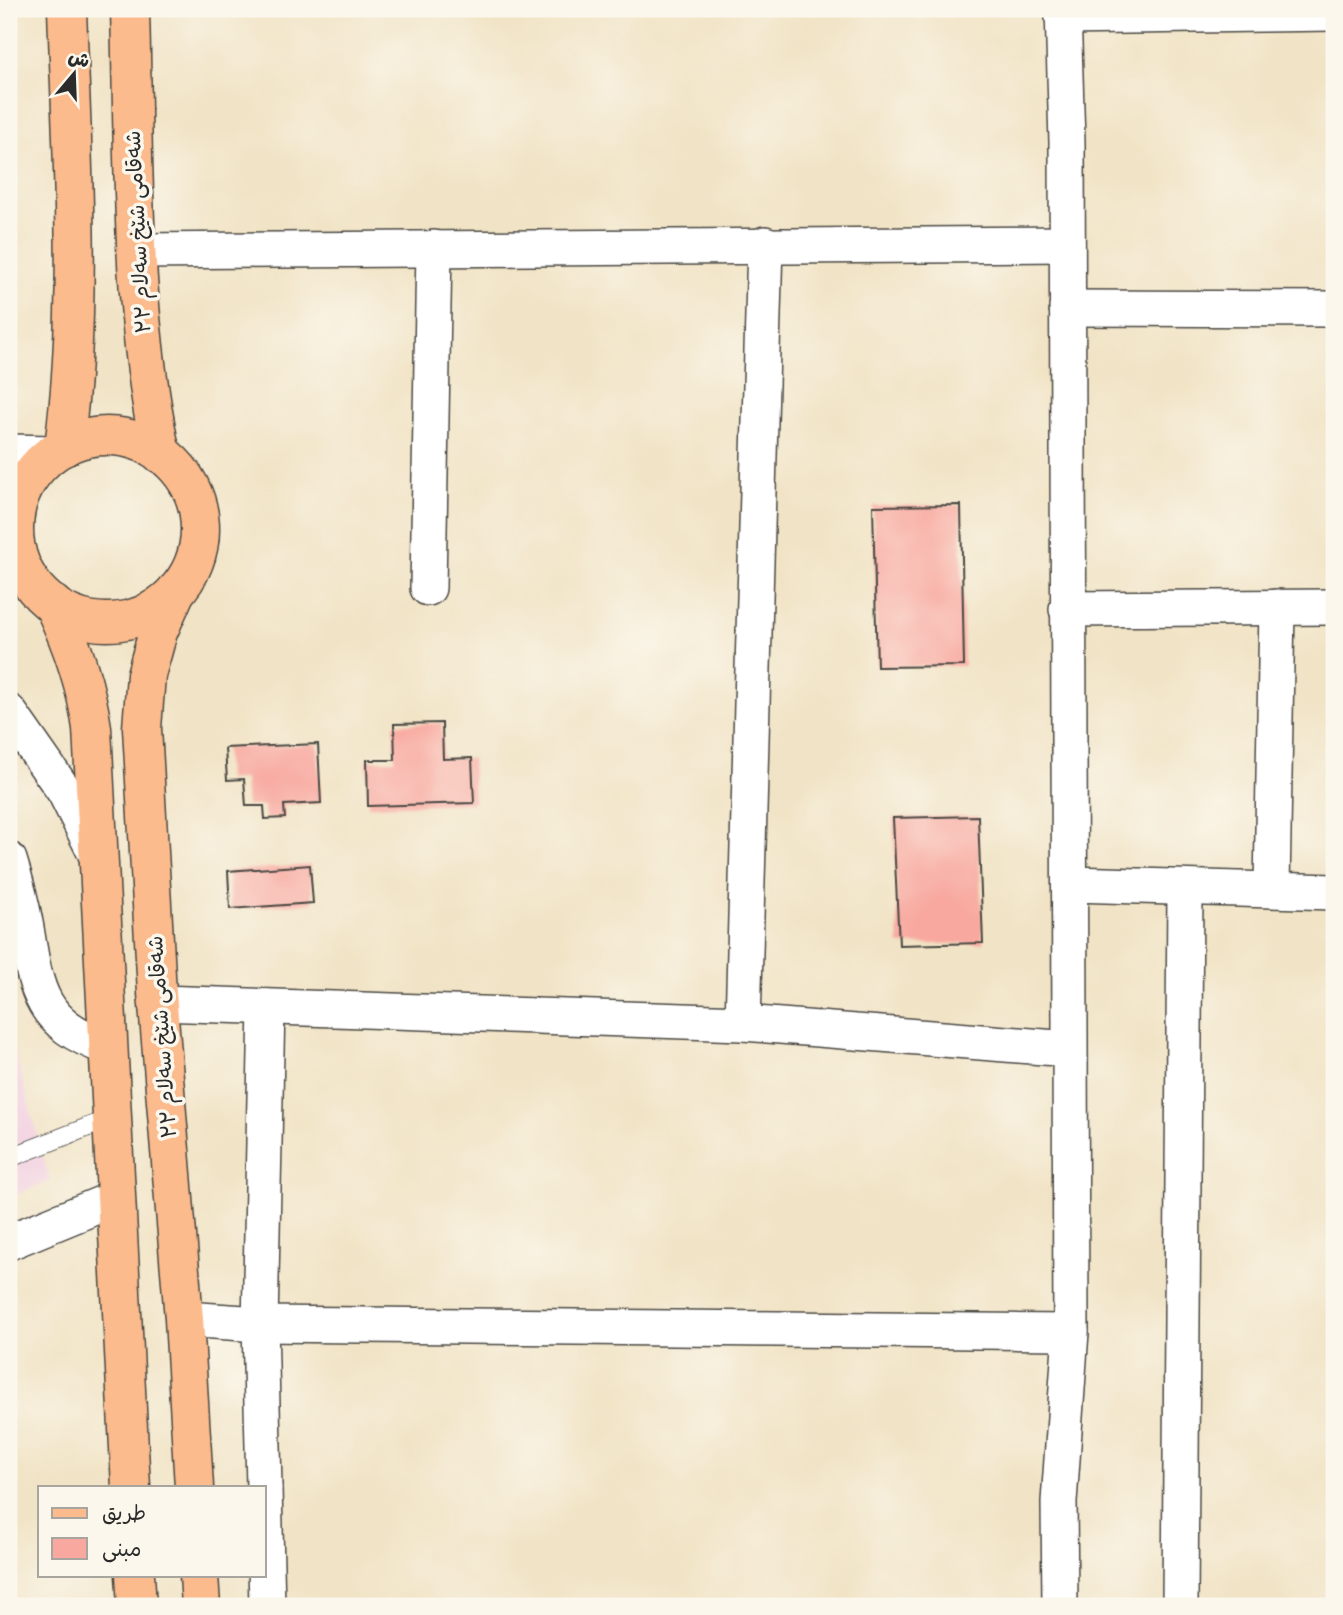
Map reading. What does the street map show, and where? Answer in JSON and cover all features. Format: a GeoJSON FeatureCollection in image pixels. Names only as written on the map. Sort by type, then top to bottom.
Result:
{"type":"FeatureCollection","features":[{"type":"Feature","properties":{"kind":"main road"},"geometry":{"type":"LineString","coordinates":[[58,450],[72,377],[74,296],[67,9]]}},
{"type":"Feature","properties":{"kind":"main road","name":"شەقامی شێخ سەلام ٣٣"},"geometry":{"type":"LineString","coordinates":[[130,9],[136,251],[148,388],[161,454]]}},
{"type":"Feature","properties":{"kind":"main road","name":"شەقامی شێخ سەلام ٣٣"},"geometry":{"type":"LineString","coordinates":[[176,591],[159,606],[139,616],[117,621],[84,618],[53,604],[17,567],[16,506],[24,486],[58,450],[103,436],[124,438],[161,454],[178,469],[198,508],[200,530],[197,552],[158,632],[146,675],[142,705],[159,1003],[184,1319],[194,1486]]}},
{"type":"Feature","properties":{"kind":"main road","name":"شەقامی شێخ سەلام ٣٣"},"geometry":{"type":"LineString","coordinates":[[53,604],[72,643],[89,703],[131,1486]]}},
{"type":"Feature","properties":{"kind":"main road"},"geometry":{"type":"LineString","coordinates":[[135,1576],[137,1606]]}},
{"type":"Feature","properties":{"kind":"street"},"geometry":{"type":"LineString","coordinates":[[1060,1606],[1059,1502],[1071,1332],[1069,1049],[1072,884],[1067,609],[1068,244],[1063,13],[1334,13]]}},
{"type":"Feature","properties":{"kind":"street"},"geometry":{"type":"LineString","coordinates":[[136,251],[765,244],[1068,244]]}},
{"type":"Feature","properties":{"kind":"street"},"geometry":{"type":"LineString","coordinates":[[743,1023],[765,244]]}},
{"type":"Feature","properties":{"kind":"street"},"geometry":{"type":"LineString","coordinates":[[429,588],[434,248]]}},
{"type":"Feature","properties":{"kind":"street"},"geometry":{"type":"LineString","coordinates":[[1067,308],[1334,309]]}},
{"type":"Feature","properties":{"kind":"street"},"geometry":{"type":"LineString","coordinates":[[9,452],[58,450]]}},
{"type":"Feature","properties":{"kind":"street"},"geometry":{"type":"LineString","coordinates":[[1272,888],[1277,607]]}},
{"type":"Feature","properties":{"kind":"street"},"geometry":{"type":"LineString","coordinates":[[1067,609],[1334,607]]}},
{"type":"Feature","properties":{"kind":"street"},"geometry":{"type":"LineString","coordinates":[[9,712],[65,792],[97,856]]}},
{"type":"Feature","properties":{"kind":"street"},"geometry":{"type":"LineString","coordinates":[[9,860],[24,916],[30,963],[43,1001],[71,1031],[107,1047]]}},
{"type":"Feature","properties":{"kind":"street"},"geometry":{"type":"LineString","coordinates":[[1072,884],[1185,890],[1272,888],[1334,892]]}},
{"type":"Feature","properties":{"kind":"street"},"geometry":{"type":"LineString","coordinates":[[1180,1606],[1185,890]]}},
{"type":"Feature","properties":{"kind":"street"},"geometry":{"type":"LineString","coordinates":[[159,1003],[743,1023],[1069,1049]]}},
{"type":"Feature","properties":{"kind":"street"},"geometry":{"type":"LineString","coordinates":[[264,1486],[260,1324],[267,1007]]}},
{"type":"Feature","properties":{"kind":"street"},"geometry":{"type":"LineString","coordinates":[[9,1242],[116,1198]]}},
{"type":"Feature","properties":{"kind":"street"},"geometry":{"type":"LineString","coordinates":[[184,1319],[260,1324],[1071,1332]]}},
{"type":"Feature","properties":{"kind":"street"},"geometry":{"type":"LineString","coordinates":[[266,1567],[267,1606]]}},
{"type":"Feature","properties":{"kind":"lane"},"geometry":{"type":"LineString","coordinates":[[9,1158],[111,1118]]}},
{"type":"Feature","properties":{"kind":"shaded area"},"geometry":{"type":"Polygon","coordinates":[[[9,1032],[50,1181],[9,1197],[9,1032]]]}},
{"type":"Feature","properties":{"kind":"building"},"geometry":{"type":"Polygon","coordinates":[[[961,505],[964,666],[877,667],[873,506],[961,505]]]}},
{"type":"Feature","properties":{"kind":"building"},"geometry":{"type":"Polygon","coordinates":[[[442,723],[443,759],[472,758],[474,803],[368,806],[367,760],[395,760],[394,724],[442,723]]]}},
{"type":"Feature","properties":{"kind":"building"},"geometry":{"type":"Polygon","coordinates":[[[318,744],[321,803],[284,805],[285,818],[265,819],[264,806],[246,806],[244,779],[227,780],[225,748],[318,744]]]}},
{"type":"Feature","properties":{"kind":"building"},"geometry":{"type":"Polygon","coordinates":[[[978,816],[983,943],[899,945],[893,818],[978,816]]]}},
{"type":"Feature","properties":{"kind":"building"},"geometry":{"type":"Polygon","coordinates":[[[310,865],[313,903],[230,909],[228,871],[310,865]]]}}]}
